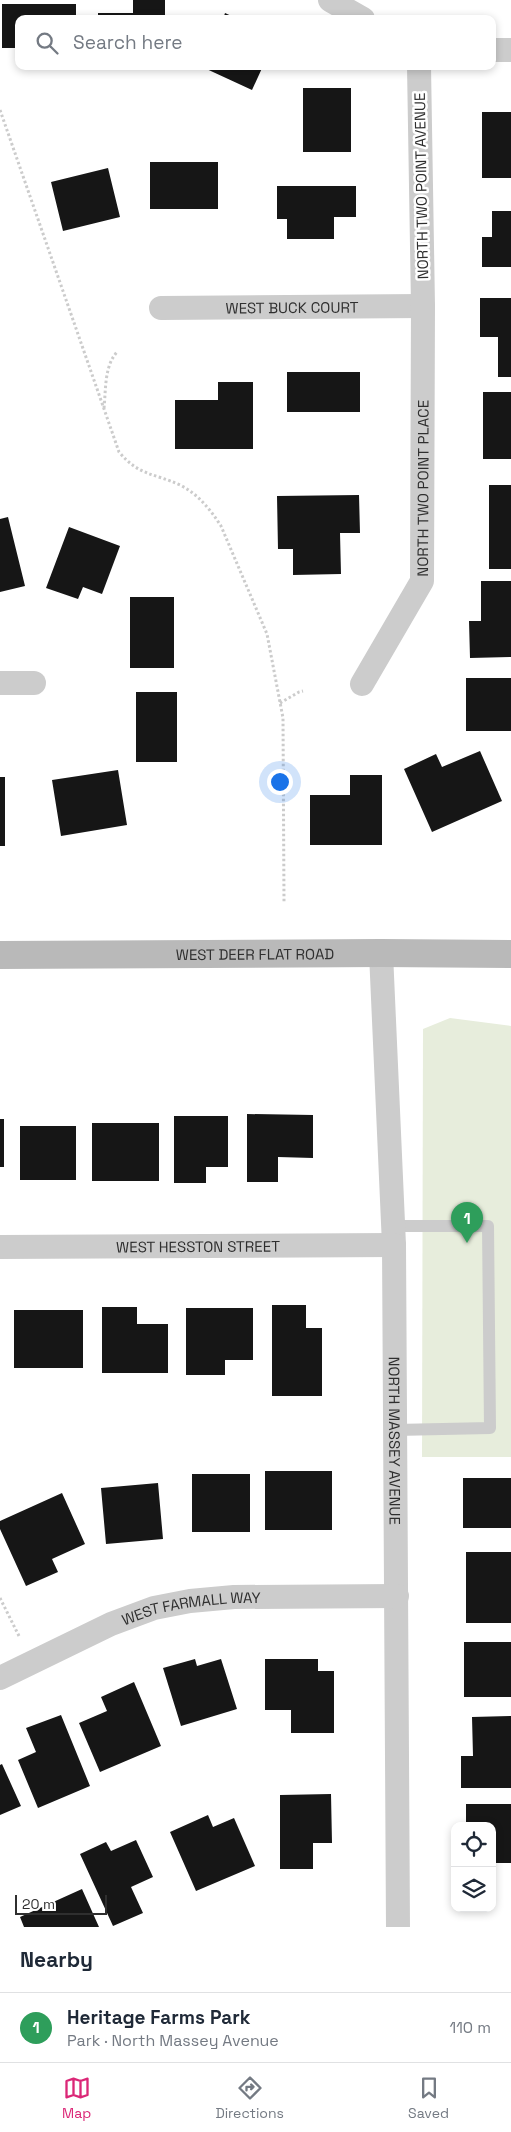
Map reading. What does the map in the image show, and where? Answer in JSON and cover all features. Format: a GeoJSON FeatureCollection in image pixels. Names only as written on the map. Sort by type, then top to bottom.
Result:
{"type":"FeatureCollection","features":[{"type":"Feature","properties":{"kind":"main road","name":"WEST DEER FLAT ROAD"},"geometry":{"type":"LineString","coordinates":[[0,955],[511,954]]}},
{"type":"Feature","properties":{"kind":"street"},"geometry":{"type":"LineString","coordinates":[[330,0],[356,15]]}},
{"type":"Feature","properties":{"kind":"street"},"geometry":{"type":"LineString","coordinates":[[496,50],[511,50]]}},
{"type":"Feature","properties":{"kind":"street","name":"NORTH TWO POINT AVENUE"},"geometry":{"type":"LineString","coordinates":[[418,70],[423,306]]}},
{"type":"Feature","properties":{"kind":"street","name":"WEST BUCK COURT"},"geometry":{"type":"LineString","coordinates":[[160,308],[423,306]]}},
{"type":"Feature","properties":{"kind":"street","name":"NORTH TWO POINT PLACE"},"geometry":{"type":"LineString","coordinates":[[362,684],[422,582],[423,306]]}},
{"type":"Feature","properties":{"kind":"street"},"geometry":{"type":"LineString","coordinates":[[0,683],[34,683]]}},
{"type":"Feature","properties":{"kind":"street","name":"NORTH MASSEY AVENUE"},"geometry":{"type":"LineString","coordinates":[[381,953],[394,1236],[398,1927]]}},
{"type":"Feature","properties":{"kind":"street","name":"WEST HESSTON STREET"},"geometry":{"type":"LineString","coordinates":[[0,1247],[394,1236]]}},
{"type":"Feature","properties":{"kind":"street","name":"WEST FARMALL WAY"},"geometry":{"type":"LineString","coordinates":[[0,1678],[111,1624],[154,1608],[190,1601],[234,1597],[397,1596]]}},
{"type":"Feature","properties":{"kind":"lane"},"geometry":{"type":"LineString","coordinates":[[394,1236],[488,1226],[490,1428],[396,1430]]}},
{"type":"Feature","properties":{"kind":"path"},"geometry":{"type":"LineString","coordinates":[[0,110],[119,452],[129,465],[180,485],[197,496],[210,510],[221,526],[267,634],[283,718],[284,902]]}},
{"type":"Feature","properties":{"kind":"path"},"geometry":{"type":"LineString","coordinates":[[104,411],[108,368],[113,356],[118,351]]}},
{"type":"Feature","properties":{"kind":"path"},"geometry":{"type":"LineString","coordinates":[[280,703],[303,691]]}},
{"type":"Feature","properties":{"kind":"path"},"geometry":{"type":"LineString","coordinates":[[0,1598],[19,1636]]}},
{"type":"Feature","properties":{"kind":"green space"},"geometry":{"type":"Polygon","coordinates":[[[450,1018],[511,1026],[511,1457],[422,1457],[423,1029],[450,1018]]]}},
{"type":"Feature","properties":{"kind":"building"},"geometry":{"type":"Polygon","coordinates":[[[133,0],[165,0],[165,15],[98,15],[98,13],[133,13],[133,0]]]}},
{"type":"Feature","properties":{"kind":"building"},"geometry":{"type":"Polygon","coordinates":[[[2,4],[76,4],[76,15],[15,15],[15,48],[2,48],[2,4]]]}},
{"type":"Feature","properties":{"kind":"building"},"geometry":{"type":"Polygon","coordinates":[[[209,70],[261,70],[252,90],[209,70]]]}},
{"type":"Feature","properties":{"kind":"building"},"geometry":{"type":"Polygon","coordinates":[[[303,88],[351,88],[351,152],[303,152],[303,88]]]}},
{"type":"Feature","properties":{"kind":"building"},"geometry":{"type":"Polygon","coordinates":[[[482,112],[511,112],[511,178],[482,178],[482,112]]]}},
{"type":"Feature","properties":{"kind":"building"},"geometry":{"type":"Polygon","coordinates":[[[150,162],[218,162],[218,209],[150,209],[150,162]]]}},
{"type":"Feature","properties":{"kind":"building"},"geometry":{"type":"Polygon","coordinates":[[[108,168],[120,217],[63,231],[51,182],[108,168]]]}},
{"type":"Feature","properties":{"kind":"building"},"geometry":{"type":"Polygon","coordinates":[[[277,186],[356,186],[356,217],[334,217],[334,239],[287,239],[287,219],[277,219],[277,186]]]}},
{"type":"Feature","properties":{"kind":"building"},"geometry":{"type":"Polygon","coordinates":[[[492,211],[511,211],[511,267],[482,267],[482,237],[492,237],[492,211]]]}},
{"type":"Feature","properties":{"kind":"building"},"geometry":{"type":"Polygon","coordinates":[[[480,298],[511,298],[511,377],[498,377],[498,337],[480,337],[480,298]]]}},
{"type":"Feature","properties":{"kind":"building"},"geometry":{"type":"Polygon","coordinates":[[[287,372],[360,372],[360,412],[287,412],[287,372]]]}},
{"type":"Feature","properties":{"kind":"building"},"geometry":{"type":"Polygon","coordinates":[[[218,382],[253,382],[253,449],[175,449],[175,400],[218,400],[218,382]]]}},
{"type":"Feature","properties":{"kind":"building"},"geometry":{"type":"Polygon","coordinates":[[[483,392],[511,392],[511,459],[483,459],[483,392]]]}},
{"type":"Feature","properties":{"kind":"building"},"geometry":{"type":"Polygon","coordinates":[[[489,485],[511,485],[511,569],[489,569],[489,485]]]}},
{"type":"Feature","properties":{"kind":"building"},"geometry":{"type":"Polygon","coordinates":[[[359,495],[360,533],[340,533],[341,574],[293,575],[293,549],[278,549],[277,496],[359,495]]]}},
{"type":"Feature","properties":{"kind":"building"},"geometry":{"type":"Polygon","coordinates":[[[8,517],[25,586],[0,592],[0,519],[8,517]]]}},
{"type":"Feature","properties":{"kind":"building"},"geometry":{"type":"Polygon","coordinates":[[[69,527],[120,546],[102,594],[83,587],[78,599],[46,588],[69,527]]]}},
{"type":"Feature","properties":{"kind":"building"},"geometry":{"type":"Polygon","coordinates":[[[481,581],[511,581],[511,657],[470,658],[469,621],[481,621],[481,581]]]}},
{"type":"Feature","properties":{"kind":"building"},"geometry":{"type":"Polygon","coordinates":[[[130,597],[174,597],[174,668],[130,668],[130,597]]]}},
{"type":"Feature","properties":{"kind":"building"},"geometry":{"type":"Polygon","coordinates":[[[466,678],[511,678],[511,731],[466,731],[466,678]]]}},
{"type":"Feature","properties":{"kind":"building"},"geometry":{"type":"Polygon","coordinates":[[[136,692],[177,692],[177,762],[136,762],[136,692]]]}},
{"type":"Feature","properties":{"kind":"building"},"geometry":{"type":"Polygon","coordinates":[[[480,751],[502,801],[432,832],[404,769],[436,754],[442,767],[480,751]]]}},
{"type":"Feature","properties":{"kind":"building"},"geometry":{"type":"Polygon","coordinates":[[[118,770],[127,825],[61,836],[52,780],[118,770]]]}},
{"type":"Feature","properties":{"kind":"building"},"geometry":{"type":"Polygon","coordinates":[[[350,775],[382,775],[382,845],[310,845],[310,795],[350,795],[350,775]]]}},
{"type":"Feature","properties":{"kind":"building"},"geometry":{"type":"Polygon","coordinates":[[[0,777],[5,777],[5,846],[0,846],[0,777]]]}},
{"type":"Feature","properties":{"kind":"building"},"geometry":{"type":"Polygon","coordinates":[[[247,1114],[313,1115],[313,1158],[278,1157],[278,1182],[247,1182],[247,1114]]]}},
{"type":"Feature","properties":{"kind":"building"},"geometry":{"type":"Polygon","coordinates":[[[174,1116],[228,1116],[228,1167],[206,1167],[206,1183],[174,1183],[174,1116]]]}},
{"type":"Feature","properties":{"kind":"building"},"geometry":{"type":"Polygon","coordinates":[[[0,1119],[4,1119],[4,1167],[0,1167],[0,1119]]]}},
{"type":"Feature","properties":{"kind":"building"},"geometry":{"type":"Polygon","coordinates":[[[92,1123],[159,1123],[159,1181],[92,1181],[92,1123]]]}},
{"type":"Feature","properties":{"kind":"building"},"geometry":{"type":"Polygon","coordinates":[[[20,1126],[76,1126],[76,1180],[20,1180],[20,1126]]]}},
{"type":"Feature","properties":{"kind":"building"},"geometry":{"type":"Polygon","coordinates":[[[272,1305],[306,1305],[306,1328],[322,1328],[322,1396],[272,1396],[272,1305]]]}},
{"type":"Feature","properties":{"kind":"building"},"geometry":{"type":"Polygon","coordinates":[[[102,1307],[137,1307],[137,1324],[168,1324],[168,1373],[102,1373],[102,1307]]]}},
{"type":"Feature","properties":{"kind":"building"},"geometry":{"type":"Polygon","coordinates":[[[186,1308],[253,1308],[253,1360],[225,1360],[225,1375],[186,1375],[186,1308]]]}},
{"type":"Feature","properties":{"kind":"building"},"geometry":{"type":"Polygon","coordinates":[[[14,1310],[83,1310],[83,1368],[14,1368],[14,1310]]]}},
{"type":"Feature","properties":{"kind":"building"},"geometry":{"type":"Polygon","coordinates":[[[265,1471],[332,1471],[332,1530],[265,1530],[265,1471]]]}},
{"type":"Feature","properties":{"kind":"building"},"geometry":{"type":"Polygon","coordinates":[[[192,1474],[250,1474],[250,1532],[192,1532],[192,1474]]]}},
{"type":"Feature","properties":{"kind":"building"},"geometry":{"type":"Polygon","coordinates":[[[463,1478],[511,1478],[511,1528],[463,1528],[463,1478]]]}},
{"type":"Feature","properties":{"kind":"building"},"geometry":{"type":"Polygon","coordinates":[[[158,1483],[163,1539],[106,1544],[101,1488],[158,1483]]]}},
{"type":"Feature","properties":{"kind":"building"},"geometry":{"type":"Polygon","coordinates":[[[62,1493],[85,1544],[52,1559],[58,1572],[26,1586],[0,1529],[0,1521],[62,1493]]]}},
{"type":"Feature","properties":{"kind":"building"},"geometry":{"type":"Polygon","coordinates":[[[466,1552],[511,1552],[511,1623],[466,1623],[466,1552]]]}},
{"type":"Feature","properties":{"kind":"building"},"geometry":{"type":"Polygon","coordinates":[[[464,1642],[511,1642],[511,1697],[464,1697],[464,1642]]]}},
{"type":"Feature","properties":{"kind":"building"},"geometry":{"type":"Polygon","coordinates":[[[195,1659],[197,1666],[221,1659],[237,1709],[181,1726],[163,1668],[195,1659]]]}},
{"type":"Feature","properties":{"kind":"building"},"geometry":{"type":"Polygon","coordinates":[[[265,1659],[318,1659],[318,1671],[334,1671],[334,1733],[291,1733],[291,1710],[265,1710],[265,1659]]]}},
{"type":"Feature","properties":{"kind":"building"},"geometry":{"type":"Polygon","coordinates":[[[134,1682],[161,1746],[100,1772],[79,1723],[107,1711],[101,1697],[134,1682]]]}},
{"type":"Feature","properties":{"kind":"building"},"geometry":{"type":"Polygon","coordinates":[[[61,1715],[90,1786],[38,1808],[18,1760],[36,1752],[26,1728],[61,1715]]]}},
{"type":"Feature","properties":{"kind":"building"},"geometry":{"type":"Polygon","coordinates":[[[511,1716],[511,1788],[461,1788],[461,1756],[473,1756],[472,1717],[511,1716]]]}},
{"type":"Feature","properties":{"kind":"building"},"geometry":{"type":"Polygon","coordinates":[[[2,1764],[21,1806],[0,1815],[0,1765],[2,1764]]]}},
{"type":"Feature","properties":{"kind":"building"},"geometry":{"type":"Polygon","coordinates":[[[331,1794],[332,1843],[313,1843],[313,1869],[280,1869],[280,1795],[331,1794]]]}},
{"type":"Feature","properties":{"kind":"building"},"geometry":{"type":"Polygon","coordinates":[[[466,1804],[511,1804],[511,1863],[496,1863],[496,1822],[466,1822],[466,1804]]]}},
{"type":"Feature","properties":{"kind":"building"},"geometry":{"type":"Polygon","coordinates":[[[208,1815],[213,1827],[234,1818],[255,1866],[196,1891],[170,1832],[208,1815]]]}},
{"type":"Feature","properties":{"kind":"building"},"geometry":{"type":"Polygon","coordinates":[[[136,1840],[153,1877],[131,1887],[143,1913],[113,1926],[80,1854],[106,1842],[111,1851],[136,1840]]]}},
{"type":"Feature","properties":{"kind":"building"},"geometry":{"type":"Polygon","coordinates":[[[82,1889],[99,1927],[24,1927],[20,1917],[82,1889]]]}},
{"type":"Feature","properties":{"kind":"place","name":"Heritage Farms Park"},"geometry":{"type":"Point","coordinates":[467,1243]}}]}
